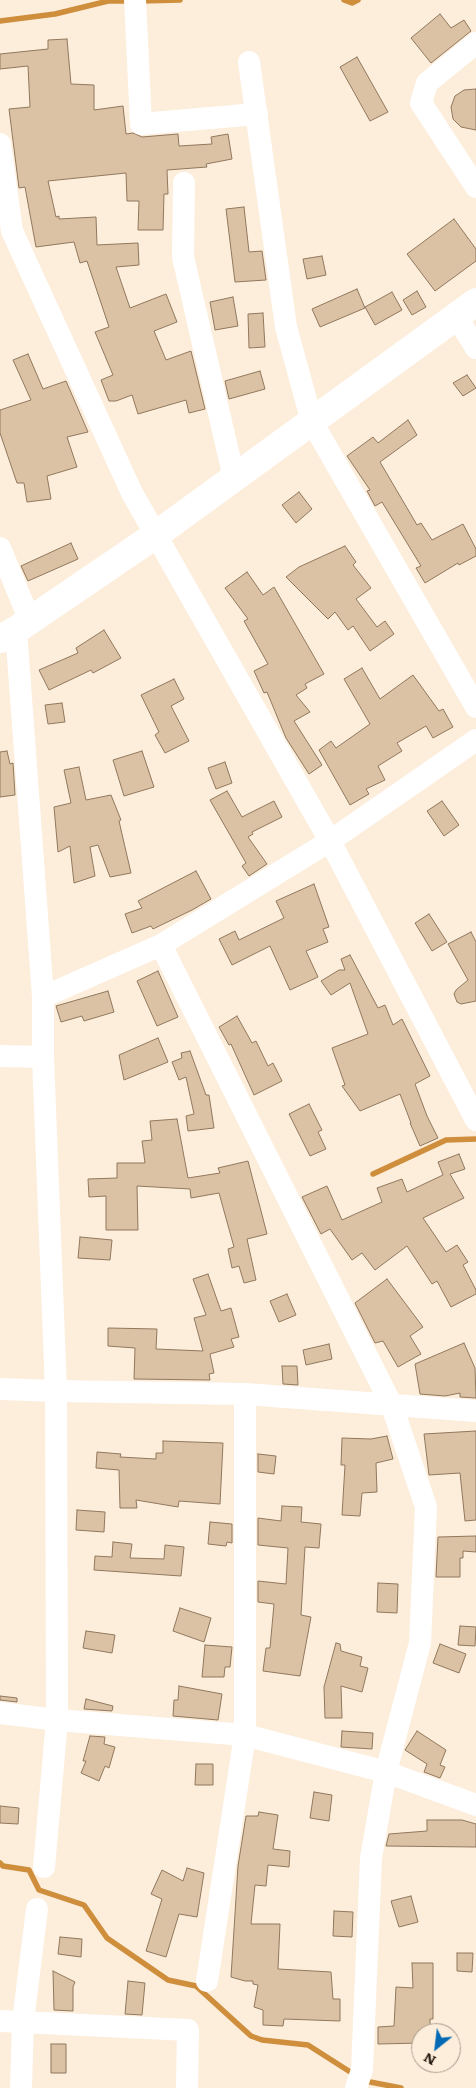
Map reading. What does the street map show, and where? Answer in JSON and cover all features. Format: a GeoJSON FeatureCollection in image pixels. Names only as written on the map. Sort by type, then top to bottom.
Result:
{"type":"FeatureCollection","features":[{"type":"Feature","properties":{"kind":"highway"},"geometry":{"type":"LineString","coordinates":[[15,630],[157,534],[466,309]]}},
{"type":"Feature","properties":{"kind":"street"},"geometry":{"type":"LineString","coordinates":[[136,4],[141,124],[256,114]]}},
{"type":"Feature","properties":{"kind":"street"},"geometry":{"type":"LineString","coordinates":[[476,43],[427,83],[421,104],[476,186]]}},
{"type":"Feature","properties":{"kind":"street"},"geometry":{"type":"LineString","coordinates":[[249,62],[286,326],[312,422],[476,707]]}},
{"type":"Feature","properties":{"kind":"street"},"geometry":{"type":"LineString","coordinates":[[0,144],[12,231],[132,493],[330,841],[476,1120]]}},
{"type":"Feature","properties":{"kind":"street"},"geometry":{"type":"LineString","coordinates":[[184,183],[183,257],[234,478]]}},
{"type":"Feature","properties":{"kind":"street"},"geometry":{"type":"LineString","coordinates":[[466,309],[476,348]]}},
{"type":"Feature","properties":{"kind":"street"},"geometry":{"type":"LineString","coordinates":[[0,548],[15,630],[43,997],[43,1057],[56,1391],[58,1720],[44,1867]]}},
{"type":"Feature","properties":{"kind":"street"},"geometry":{"type":"LineString","coordinates":[[43,997],[161,945],[330,841],[476,740]]}},
{"type":"Feature","properties":{"kind":"street"},"geometry":{"type":"LineString","coordinates":[[161,945],[392,1406],[426,1508],[420,1643],[386,1772],[371,1858],[359,2079]]}},
{"type":"Feature","properties":{"kind":"street"},"geometry":{"type":"LineString","coordinates":[[0,1056],[43,1057]]}},
{"type":"Feature","properties":{"kind":"street"},"geometry":{"type":"LineString","coordinates":[[0,1389],[245,1394],[476,1411]]}},
{"type":"Feature","properties":{"kind":"street"},"geometry":{"type":"LineString","coordinates":[[207,1981],[245,1735],[245,1394]]}},
{"type":"Feature","properties":{"kind":"street"},"geometry":{"type":"LineString","coordinates":[[0,1713],[58,1720],[245,1735],[386,1772],[476,1805]]}},
{"type":"Feature","properties":{"kind":"street"},"geometry":{"type":"LineString","coordinates":[[21,2088],[23,2021],[37,1909]]}},
{"type":"Feature","properties":{"kind":"street"},"geometry":{"type":"LineString","coordinates":[[0,2021],[188,2030],[187,2088]]}},
{"type":"Feature","properties":{"kind":"building"},"geometry":{"type":"Polygon","coordinates":[[[440,14],[451,28],[464,20],[471,31],[431,63],[411,38],[440,14]]]}},
{"type":"Feature","properties":{"kind":"building"},"geometry":{"type":"Polygon","coordinates":[[[67,39],[71,84],[94,85],[94,110],[123,106],[126,134],[133,133],[142,137],[178,134],[179,146],[212,144],[211,137],[228,134],[232,159],[206,164],[207,167],[167,170],[168,194],[164,194],[163,230],[138,230],[139,201],[127,201],[126,173],[48,181],[56,217],[59,216],[59,219],[96,217],[97,245],[138,243],[139,265],[116,267],[130,308],[166,294],[177,322],[154,331],[166,360],[191,351],[205,409],[189,413],[186,400],[138,414],[132,395],[116,401],[109,401],[101,380],[113,375],[95,332],[109,327],[87,261],[80,263],[74,242],[36,247],[25,187],[19,188],[9,109],[30,107],[28,66],[0,69],[0,54],[48,49],[48,40],[67,39]]]}},
{"type":"Feature","properties":{"kind":"building"},"geometry":{"type":"Polygon","coordinates":[[[357,57],[388,112],[370,121],[340,67],[357,57]]]}},
{"type":"Feature","properties":{"kind":"building"},"geometry":{"type":"Polygon","coordinates":[[[476,89],[476,130],[461,127],[453,119],[451,107],[455,96],[464,90],[476,89]]]}},
{"type":"Feature","properties":{"kind":"building"},"geometry":{"type":"Polygon","coordinates":[[[244,207],[249,252],[262,251],[266,280],[235,282],[226,209],[244,207]]]}},
{"type":"Feature","properties":{"kind":"building"},"geometry":{"type":"Polygon","coordinates":[[[454,219],[476,249],[476,261],[435,291],[407,254],[454,219]]]}},
{"type":"Feature","properties":{"kind":"building"},"geometry":{"type":"Polygon","coordinates":[[[322,256],[326,275],[307,279],[303,259],[322,256]]]}},
{"type":"Feature","properties":{"kind":"building"},"geometry":{"type":"Polygon","coordinates":[[[357,289],[365,308],[320,327],[312,309],[357,289]]]}},
{"type":"Feature","properties":{"kind":"building"},"geometry":{"type":"Polygon","coordinates":[[[417,291],[426,307],[412,315],[403,300],[417,291]]]}},
{"type":"Feature","properties":{"kind":"building"},"geometry":{"type":"Polygon","coordinates":[[[392,292],[402,310],[375,325],[365,307],[392,292]]]}},
{"type":"Feature","properties":{"kind":"building"},"geometry":{"type":"Polygon","coordinates":[[[233,297],[238,326],[215,330],[210,302],[233,297]]]}},
{"type":"Feature","properties":{"kind":"building"},"geometry":{"type":"Polygon","coordinates":[[[263,313],[265,347],[249,348],[248,314],[263,313]]]}},
{"type":"Feature","properties":{"kind":"building"},"geometry":{"type":"Polygon","coordinates":[[[28,354],[43,389],[66,381],[88,432],[67,437],[77,467],[47,476],[51,499],[27,502],[24,483],[17,483],[0,433],[0,410],[31,400],[13,360],[28,354]]]}},
{"type":"Feature","properties":{"kind":"building"},"geometry":{"type":"Polygon","coordinates":[[[260,371],[265,389],[229,399],[225,381],[260,371]]]}},
{"type":"Feature","properties":{"kind":"building"},"geometry":{"type":"Polygon","coordinates":[[[467,375],[476,388],[463,396],[453,383],[467,375]]]}},
{"type":"Feature","properties":{"kind":"building"},"geometry":{"type":"Polygon","coordinates":[[[408,420],[417,435],[380,462],[417,525],[421,523],[432,540],[463,524],[476,549],[476,556],[459,565],[458,563],[425,583],[416,568],[421,566],[382,502],[375,506],[367,491],[370,490],[347,456],[373,437],[378,443],[408,420]]]}},
{"type":"Feature","properties":{"kind":"building"},"geometry":{"type":"Polygon","coordinates":[[[299,492],[312,509],[296,523],[282,505],[299,492]]]}},
{"type":"Feature","properties":{"kind":"building"},"geometry":{"type":"Polygon","coordinates":[[[71,543],[78,559],[28,581],[21,566],[71,543]]]}},
{"type":"Feature","properties":{"kind":"building"},"geometry":{"type":"Polygon","coordinates":[[[345,546],[356,562],[353,565],[371,588],[356,599],[377,627],[385,621],[394,634],[370,651],[353,626],[348,630],[335,612],[328,619],[286,577],[299,567],[345,546]]]}},
{"type":"Feature","properties":{"kind":"building"},"geometry":{"type":"Polygon","coordinates":[[[247,572],[263,595],[274,587],[324,674],[305,684],[307,688],[296,695],[310,712],[294,721],[322,765],[309,774],[286,738],[267,692],[264,693],[254,671],[268,664],[244,621],[248,619],[225,588],[247,572]]]}},
{"type":"Feature","properties":{"kind":"building"},"geometry":{"type":"Polygon","coordinates":[[[104,630],[121,658],[93,673],[91,670],[49,690],[39,670],[78,653],[76,648],[104,630]]]}},
{"type":"Feature","properties":{"kind":"building"},"geometry":{"type":"Polygon","coordinates":[[[362,668],[380,699],[413,675],[439,711],[443,709],[453,727],[433,738],[426,726],[397,743],[402,751],[378,766],[385,780],[366,789],[369,794],[350,805],[319,750],[331,741],[336,748],[370,724],[344,679],[362,668]]]}},
{"type":"Feature","properties":{"kind":"building"},"geometry":{"type":"Polygon","coordinates":[[[174,679],[184,699],[171,706],[189,741],[165,753],[155,735],[159,732],[141,695],[174,679]]]}},
{"type":"Feature","properties":{"kind":"building"},"geometry":{"type":"Polygon","coordinates":[[[62,703],[65,722],[48,724],[45,705],[62,703]]]}},
{"type":"Feature","properties":{"kind":"building"},"geometry":{"type":"Polygon","coordinates":[[[7,751],[10,764],[13,763],[15,795],[0,797],[0,752],[7,751]]]}},
{"type":"Feature","properties":{"kind":"building"},"geometry":{"type":"Polygon","coordinates":[[[142,751],[154,787],[124,796],[113,760],[142,751]]]}},
{"type":"Feature","properties":{"kind":"building"},"geometry":{"type":"Polygon","coordinates":[[[225,762],[232,783],[216,789],[208,768],[225,762]]]}},
{"type":"Feature","properties":{"kind":"building"},"geometry":{"type":"Polygon","coordinates":[[[79,767],[86,800],[111,795],[121,820],[119,821],[131,873],[110,877],[98,845],[90,847],[95,876],[74,883],[70,846],[58,852],[54,807],[71,803],[64,770],[79,767]]]}},
{"type":"Feature","properties":{"kind":"building"},"geometry":{"type":"Polygon","coordinates":[[[227,791],[242,817],[274,801],[282,817],[252,832],[253,834],[248,837],[267,864],[249,876],[242,866],[246,863],[210,800],[227,791]]]}},
{"type":"Feature","properties":{"kind":"building"},"geometry":{"type":"Polygon","coordinates":[[[442,801],[459,825],[444,836],[427,811],[442,801]]]}},
{"type":"Feature","properties":{"kind":"building"},"geometry":{"type":"Polygon","coordinates":[[[196,871],[211,899],[153,929],[151,926],[132,933],[125,914],[142,908],[138,901],[196,871]]]}},
{"type":"Feature","properties":{"kind":"building"},"geometry":{"type":"Polygon","coordinates":[[[314,884],[329,927],[323,929],[328,942],[306,951],[318,977],[290,990],[270,946],[232,965],[219,939],[235,931],[239,940],[284,918],[276,901],[314,884]]]}},
{"type":"Feature","properties":{"kind":"building"},"geometry":{"type":"Polygon","coordinates":[[[429,914],[447,942],[432,951],[415,923],[429,914]]]}},
{"type":"Feature","properties":{"kind":"building"},"geometry":{"type":"Polygon","coordinates":[[[471,932],[476,942],[476,1001],[461,1004],[457,1002],[454,994],[468,980],[448,944],[471,932]]]}},
{"type":"Feature","properties":{"kind":"building"},"geometry":{"type":"Polygon","coordinates":[[[350,955],[378,1008],[385,1005],[393,1025],[402,1019],[430,1076],[415,1084],[438,1138],[420,1146],[400,1094],[360,1111],[342,1086],[345,1085],[332,1048],[368,1034],[350,983],[331,995],[321,981],[339,970],[345,970],[341,959],[350,955]]]}},
{"type":"Feature","properties":{"kind":"building"},"geometry":{"type":"Polygon","coordinates":[[[158,971],[178,1017],[157,1026],[137,981],[158,971]]]}},
{"type":"Feature","properties":{"kind":"building"},"geometry":{"type":"Polygon","coordinates":[[[108,991],[114,1012],[84,1021],[82,1016],[61,1022],[56,1006],[108,991]]]}},
{"type":"Feature","properties":{"kind":"building"},"geometry":{"type":"Polygon","coordinates":[[[237,1016],[252,1043],[256,1041],[268,1066],[273,1063],[282,1081],[254,1095],[231,1044],[229,1045],[219,1027],[237,1016]]]}},
{"type":"Feature","properties":{"kind":"building"},"geometry":{"type":"Polygon","coordinates":[[[158,1038],[168,1062],[124,1080],[119,1055],[158,1038]]]}},
{"type":"Feature","properties":{"kind":"building"},"geometry":{"type":"Polygon","coordinates":[[[190,1051],[206,1095],[209,1095],[214,1128],[188,1131],[186,1116],[194,1114],[186,1077],[179,1080],[172,1062],[182,1058],[181,1053],[190,1051]]]}},
{"type":"Feature","properties":{"kind":"building"},"geometry":{"type":"Polygon","coordinates":[[[309,1104],[322,1130],[318,1132],[326,1149],[310,1156],[289,1114],[309,1104]]]}},
{"type":"Feature","properties":{"kind":"building"},"geometry":{"type":"Polygon","coordinates":[[[177,1119],[188,1178],[220,1173],[218,1168],[248,1161],[267,1234],[247,1239],[256,1280],[244,1283],[239,1266],[232,1268],[228,1249],[234,1247],[219,1193],[191,1198],[190,1189],[137,1186],[138,1230],[106,1230],[106,1196],[89,1197],[88,1179],[117,1178],[117,1163],[145,1163],[142,1141],[152,1140],[150,1121],[177,1119]]]}},
{"type":"Feature","properties":{"kind":"building"},"geometry":{"type":"Polygon","coordinates":[[[459,1154],[465,1169],[450,1174],[464,1198],[423,1218],[446,1252],[457,1245],[468,1262],[463,1265],[476,1290],[476,1294],[451,1307],[437,1281],[432,1284],[407,1246],[375,1270],[362,1253],[352,1260],[330,1229],[321,1234],[302,1197],[327,1186],[342,1220],[382,1202],[377,1188],[402,1179],[407,1192],[443,1175],[438,1162],[459,1154]]]}},
{"type":"Feature","properties":{"kind":"building"},"geometry":{"type":"Polygon","coordinates":[[[80,1237],[112,1240],[110,1260],[78,1258],[80,1237]]]}},
{"type":"Feature","properties":{"kind":"building"},"geometry":{"type":"Polygon","coordinates":[[[208,1274],[221,1311],[231,1308],[239,1337],[231,1339],[234,1347],[210,1354],[214,1373],[209,1374],[210,1380],[134,1379],[135,1348],[108,1346],[108,1328],[157,1329],[156,1349],[203,1351],[194,1318],[206,1315],[193,1279],[208,1274]]]}},
{"type":"Feature","properties":{"kind":"building"},"geometry":{"type":"Polygon","coordinates":[[[387,1279],[423,1327],[410,1336],[421,1354],[398,1367],[383,1341],[375,1343],[355,1303],[387,1279]]]}},
{"type":"Feature","properties":{"kind":"building"},"geometry":{"type":"Polygon","coordinates":[[[287,1294],[296,1315],[279,1322],[270,1301],[287,1294]]]}},
{"type":"Feature","properties":{"kind":"building"},"geometry":{"type":"Polygon","coordinates":[[[464,1343],[475,1368],[476,1398],[460,1397],[460,1393],[445,1396],[420,1394],[415,1364],[464,1343]]]}},
{"type":"Feature","properties":{"kind":"building"},"geometry":{"type":"Polygon","coordinates":[[[329,1344],[332,1359],[306,1365],[303,1350],[329,1344]]]}},
{"type":"Feature","properties":{"kind":"building"},"geometry":{"type":"Polygon","coordinates":[[[282,1366],[297,1366],[298,1385],[283,1384],[282,1366]]]}},
{"type":"Feature","properties":{"kind":"building"},"geometry":{"type":"Polygon","coordinates":[[[476,1431],[476,1520],[465,1521],[460,1473],[429,1475],[424,1434],[476,1431]]]}},
{"type":"Feature","properties":{"kind":"building"},"geometry":{"type":"Polygon","coordinates":[[[387,1436],[393,1459],[376,1463],[377,1492],[362,1493],[360,1516],[342,1515],[345,1465],[341,1465],[342,1438],[371,1439],[387,1436]]]}},
{"type":"Feature","properties":{"kind":"building"},"geometry":{"type":"Polygon","coordinates":[[[163,1441],[223,1443],[220,1504],[179,1501],[178,1507],[136,1500],[137,1508],[120,1508],[119,1470],[96,1468],[97,1452],[121,1454],[120,1457],[156,1459],[156,1453],[163,1453],[163,1441]]]}},
{"type":"Feature","properties":{"kind":"building"},"geometry":{"type":"Polygon","coordinates":[[[258,1454],[276,1456],[274,1474],[258,1472],[258,1454]]]}},
{"type":"Feature","properties":{"kind":"building"},"geometry":{"type":"Polygon","coordinates":[[[282,1506],[302,1507],[301,1522],[321,1524],[319,1548],[305,1547],[301,1615],[311,1617],[300,1676],[263,1671],[266,1648],[270,1648],[274,1604],[258,1602],[258,1581],[286,1584],[288,1548],[258,1545],[258,1518],[281,1521],[282,1506]]]}},
{"type":"Feature","properties":{"kind":"building"},"geometry":{"type":"Polygon","coordinates":[[[77,1510],[105,1512],[104,1532],[76,1530],[77,1510]]]}},
{"type":"Feature","properties":{"kind":"building"},"geometry":{"type":"Polygon","coordinates":[[[210,1522],[232,1524],[232,1543],[227,1542],[226,1546],[208,1544],[210,1522]]]}},
{"type":"Feature","properties":{"kind":"building"},"geometry":{"type":"Polygon","coordinates":[[[476,1536],[476,1552],[463,1551],[463,1558],[460,1558],[460,1577],[436,1577],[438,1537],[476,1536]]]}},
{"type":"Feature","properties":{"kind":"building"},"geometry":{"type":"Polygon","coordinates":[[[113,1542],[132,1544],[130,1558],[164,1559],[165,1545],[184,1547],[181,1576],[94,1570],[95,1556],[112,1557],[113,1542]]]}},
{"type":"Feature","properties":{"kind":"building"},"geometry":{"type":"Polygon","coordinates":[[[378,1583],[398,1584],[397,1613],[377,1612],[378,1583]]]}},
{"type":"Feature","properties":{"kind":"building"},"geometry":{"type":"Polygon","coordinates":[[[180,1608],[211,1618],[204,1642],[173,1631],[180,1608]]]}},
{"type":"Feature","properties":{"kind":"building"},"geometry":{"type":"Polygon","coordinates":[[[460,1626],[476,1627],[475,1646],[458,1645],[460,1626]]]}},
{"type":"Feature","properties":{"kind":"building"},"geometry":{"type":"Polygon","coordinates":[[[86,1631],[115,1635],[112,1653],[83,1648],[86,1631]]]}},
{"type":"Feature","properties":{"kind":"building"},"geometry":{"type":"Polygon","coordinates":[[[336,1643],[340,1644],[341,1651],[362,1657],[360,1666],[368,1668],[362,1692],[341,1686],[342,1718],[325,1718],[324,1687],[336,1643]]]}},
{"type":"Feature","properties":{"kind":"building"},"geometry":{"type":"Polygon","coordinates":[[[440,1644],[466,1654],[459,1673],[433,1663],[440,1644]]]}},
{"type":"Feature","properties":{"kind":"building"},"geometry":{"type":"Polygon","coordinates":[[[205,1645],[232,1647],[230,1667],[225,1667],[224,1677],[202,1677],[205,1645]]]}},
{"type":"Feature","properties":{"kind":"building"},"geometry":{"type":"Polygon","coordinates":[[[179,1686],[222,1694],[218,1720],[173,1716],[174,1700],[178,1700],[179,1686]]]}},
{"type":"Feature","properties":{"kind":"building"},"geometry":{"type":"Polygon","coordinates":[[[0,1696],[17,1698],[17,1702],[0,1700],[0,1696]]]}},
{"type":"Feature","properties":{"kind":"building"},"geometry":{"type":"Polygon","coordinates":[[[86,1699],[113,1706],[112,1711],[84,1709],[86,1699]]]}},
{"type":"Feature","properties":{"kind":"building"},"geometry":{"type":"Polygon","coordinates":[[[342,1731],[373,1733],[372,1749],[341,1747],[342,1731]]]}},
{"type":"Feature","properties":{"kind":"building"},"geometry":{"type":"Polygon","coordinates":[[[417,1731],[446,1750],[440,1765],[445,1767],[440,1778],[424,1772],[427,1764],[405,1750],[417,1731]]]}},
{"type":"Feature","properties":{"kind":"building"},"geometry":{"type":"Polygon","coordinates":[[[90,1736],[105,1737],[104,1744],[115,1747],[109,1768],[105,1766],[99,1781],[81,1773],[86,1761],[83,1761],[90,1736]]]}},
{"type":"Feature","properties":{"kind":"building"},"geometry":{"type":"Polygon","coordinates":[[[196,1764],[213,1764],[213,1785],[195,1785],[196,1764]]]}},
{"type":"Feature","properties":{"kind":"building"},"geometry":{"type":"Polygon","coordinates":[[[314,1792],[332,1795],[329,1821],[310,1818],[314,1792]]]}},
{"type":"Feature","properties":{"kind":"building"},"geometry":{"type":"Polygon","coordinates":[[[0,1806],[19,1808],[18,1824],[0,1823],[0,1806]]]}},
{"type":"Feature","properties":{"kind":"building"},"geometry":{"type":"Polygon","coordinates":[[[259,1812],[278,1815],[273,1849],[290,1851],[289,1867],[268,1865],[266,1886],[255,1885],[251,1924],[280,1924],[278,1969],[331,1972],[333,1999],[340,1999],[340,2021],[284,2019],[283,2026],[263,2025],[263,2010],[254,2007],[258,1985],[253,1984],[253,1981],[231,1977],[238,1866],[246,1816],[258,1816],[259,1812]]]}},
{"type":"Feature","properties":{"kind":"building"},"geometry":{"type":"Polygon","coordinates":[[[427,1820],[462,1820],[476,1824],[476,1847],[386,1846],[389,1834],[427,1831],[427,1820]]]}},
{"type":"Feature","properties":{"kind":"building"},"geometry":{"type":"Polygon","coordinates":[[[187,1868],[204,1873],[197,1917],[179,1914],[166,1957],[146,1951],[162,1899],[151,1894],[162,1870],[183,1881],[187,1868]]]}},
{"type":"Feature","properties":{"kind":"building"},"geometry":{"type":"Polygon","coordinates":[[[411,1896],[418,1922],[399,1927],[391,1901],[411,1896]]]}},
{"type":"Feature","properties":{"kind":"building"},"geometry":{"type":"Polygon","coordinates":[[[334,1911],[353,1912],[352,1937],[333,1936],[334,1911]]]}},
{"type":"Feature","properties":{"kind":"building"},"geometry":{"type":"Polygon","coordinates":[[[60,1937],[82,1939],[81,1957],[58,1954],[60,1937]]]}},
{"type":"Feature","properties":{"kind":"building"},"geometry":{"type":"Polygon","coordinates":[[[457,1953],[473,1953],[472,1972],[457,1971],[457,1953]]]}},
{"type":"Feature","properties":{"kind":"building"},"geometry":{"type":"Polygon","coordinates":[[[412,1963],[433,1963],[433,2019],[430,2019],[430,2023],[411,2023],[411,2043],[378,2044],[378,2027],[394,2026],[396,1987],[413,1988],[412,1963]]]}},
{"type":"Feature","properties":{"kind":"building"},"geometry":{"type":"Polygon","coordinates":[[[53,1971],[75,1982],[73,1987],[73,2011],[54,2010],[53,1971]]]}},
{"type":"Feature","properties":{"kind":"building"},"geometry":{"type":"Polygon","coordinates":[[[128,1981],[145,1983],[142,2015],[125,2014],[128,1981]]]}},
{"type":"Feature","properties":{"kind":"building"},"geometry":{"type":"Polygon","coordinates":[[[51,2044],[66,2044],[66,2073],[51,2073],[51,2044]]]}},
{"type":"Feature","properties":{"kind":"waterway"},"geometry":{"type":"LineString","coordinates":[[140,1],[180,0]]}},
{"type":"Feature","properties":{"kind":"waterway"},"geometry":{"type":"LineString","coordinates":[[344,0],[352,3],[358,0]]}},
{"type":"Feature","properties":{"kind":"waterway"},"geometry":{"type":"LineString","coordinates":[[0,21],[55,14],[108,1],[131,1]]}},
{"type":"Feature","properties":{"kind":"waterway"},"geometry":{"type":"LineString","coordinates":[[373,1174],[446,1140],[476,1139]]}},
{"type":"Feature","properties":{"kind":"waterway"},"geometry":{"type":"LineString","coordinates":[[0,1863],[3,1866],[29,1870],[39,1890],[84,1905],[107,1938],[168,1980],[196,1986],[251,2036],[262,2040],[308,2045],[355,2075]]}},
{"type":"Feature","properties":{"kind":"waterway"},"geometry":{"type":"LineString","coordinates":[[365,2081],[401,2088]]}}]}
